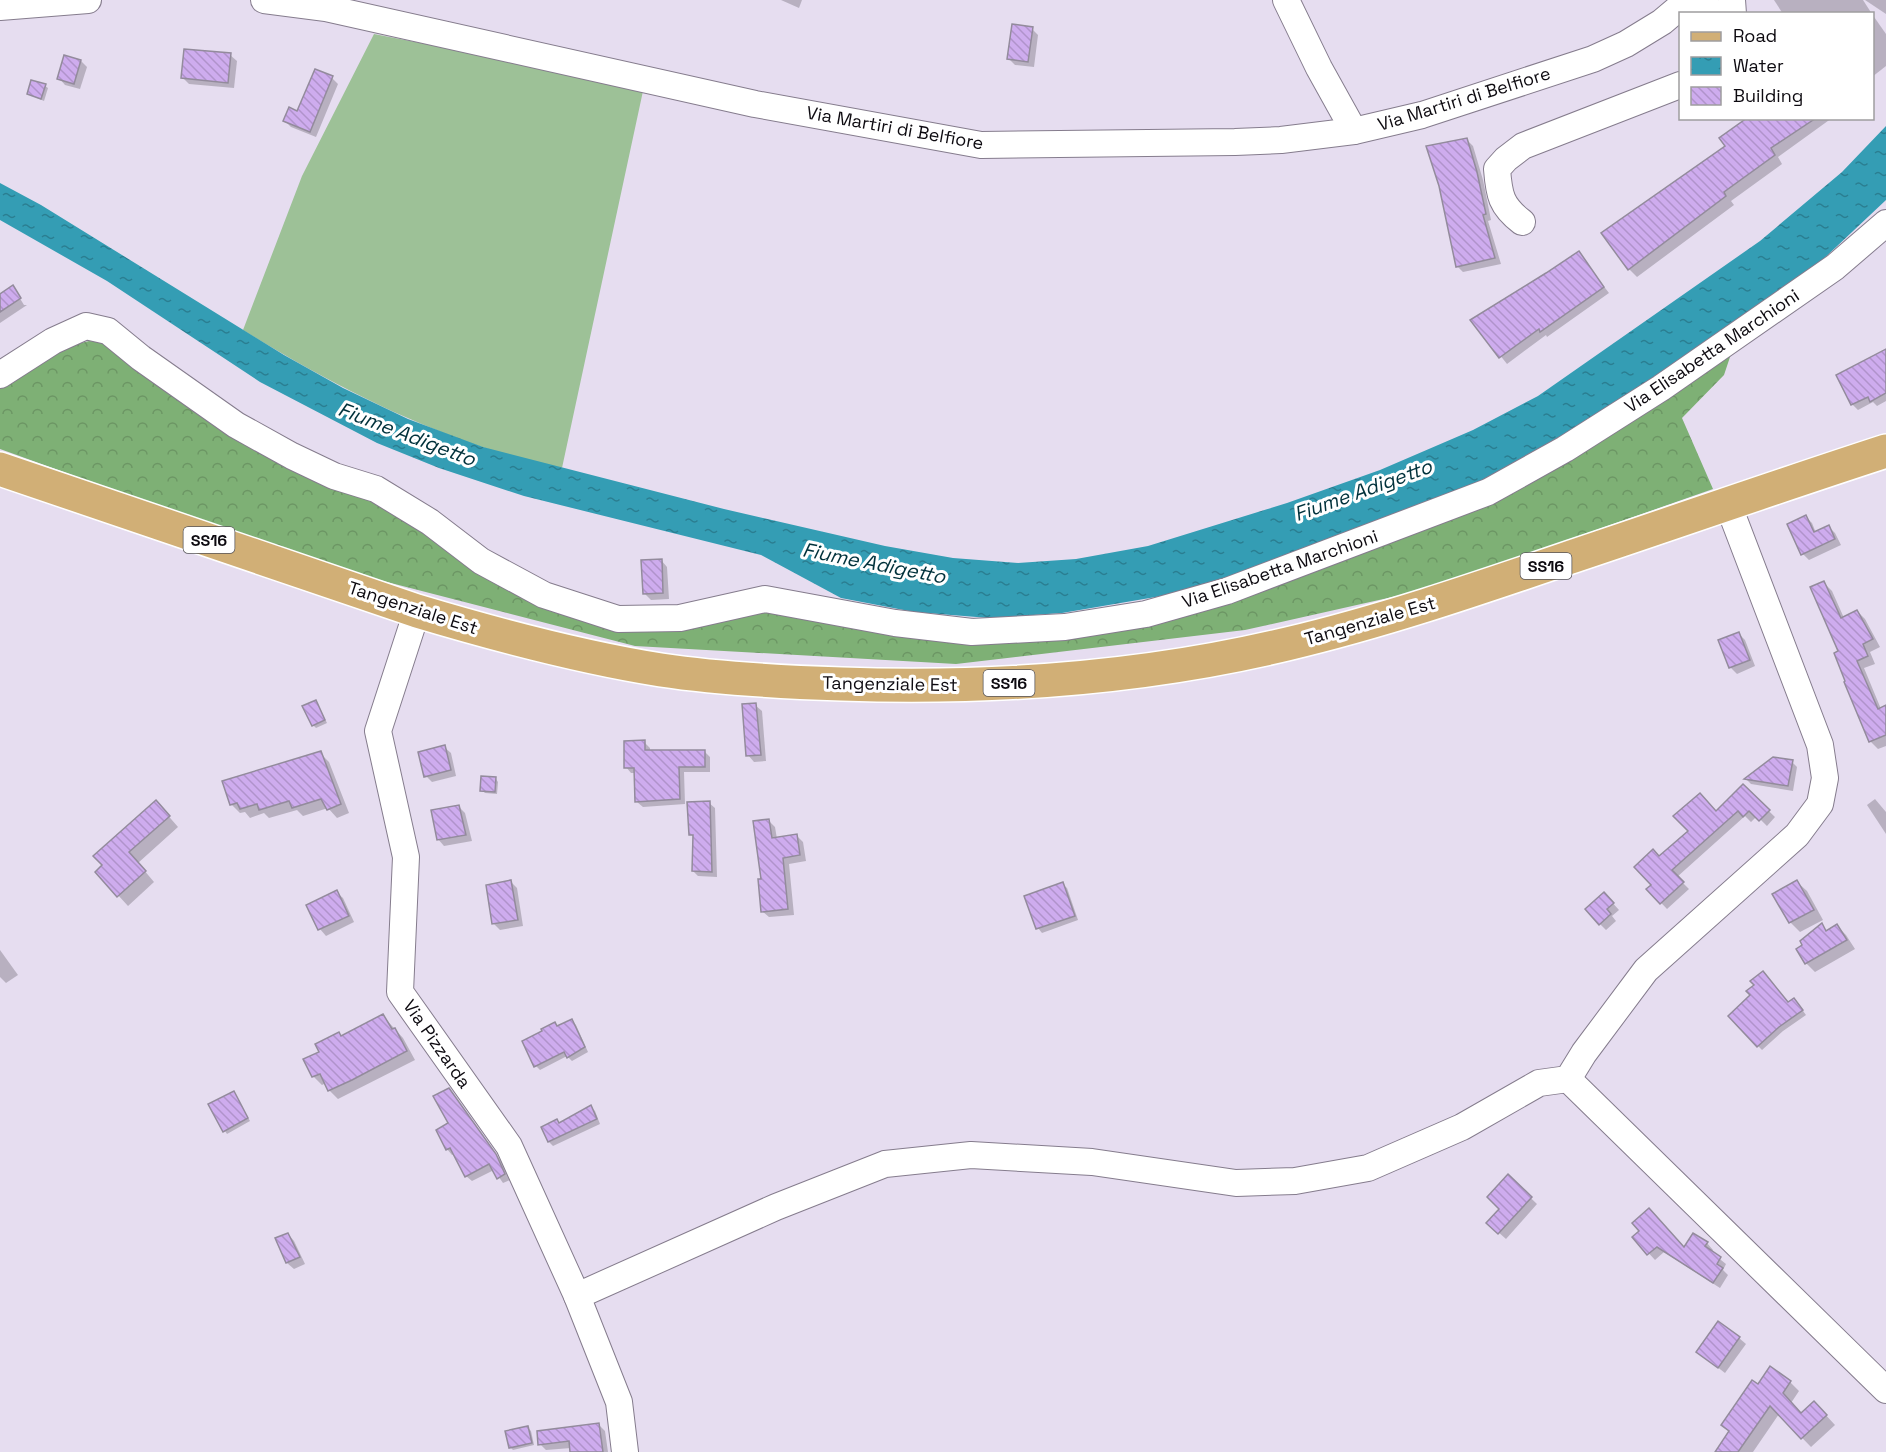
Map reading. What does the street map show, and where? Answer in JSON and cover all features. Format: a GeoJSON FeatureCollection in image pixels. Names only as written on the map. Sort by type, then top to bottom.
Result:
{"type":"FeatureCollection","features":[{"type":"Feature","properties":{"kind":"main road","name":"Tangenziale Est"},"geometry":{"type":"LineString","coordinates":[[0,469],[417,611],[475,628],[596,657],[660,669],[740,679],[915,687],[1129,674],[1283,645],[1358,626],[1451,597],[1886,451]]}},
{"type":"Feature","properties":{"kind":"street"},"geometry":{"type":"LineString","coordinates":[[0,7],[88,0]]}},
{"type":"Feature","properties":{"kind":"street","name":"Via Martiri di Belfiore"},"geometry":{"type":"LineString","coordinates":[[264,0],[326,8],[755,104],[981,145],[1235,142],[1302,138],[1354,131],[1422,115],[1593,59],[1626,44],[1662,22],[1688,0]]}},
{"type":"Feature","properties":{"kind":"street"},"geometry":{"type":"LineString","coordinates":[[1286,0],[1319,68],[1354,131]]}},
{"type":"Feature","properties":{"kind":"street"},"geometry":{"type":"LineString","coordinates":[[1696,0],[1713,12]]}},
{"type":"Feature","properties":{"kind":"street"},"geometry":{"type":"LineString","coordinates":[[1522,222],[1509,212],[1498,194],[1497,169],[1506,159],[1523,146],[1679,85]]}},
{"type":"Feature","properties":{"kind":"street","name":"Via Elisabetta Marchioni"},"geometry":{"type":"LineString","coordinates":[[0,375],[52,341],[86,326],[108,331],[141,358],[236,425],[334,476],[376,489],[430,522],[481,561],[544,595],[618,619],[680,618],[765,599],[895,622],[972,632],[1065,627],[1146,614],[1227,591],[1351,546],[1488,492],[1565,449],[1661,388],[1835,267],[1886,223]]}},
{"type":"Feature","properties":{"kind":"street"},"geometry":{"type":"LineString","coordinates":[[1568,1079],[1584,1053],[1646,970],[1797,835],[1820,804],[1825,778],[1820,745],[1728,504]]}},
{"type":"Feature","properties":{"kind":"street","name":"Via Pizzarda"},"geometry":{"type":"LineString","coordinates":[[417,611],[378,731],[406,857],[400,992],[509,1146],[577,1296],[618,1402],[625,1452]]}},
{"type":"Feature","properties":{"kind":"street"},"geometry":{"type":"LineString","coordinates":[[577,1296],[776,1207],[885,1164],[971,1155],[1092,1162],[1236,1183],[1295,1180],[1368,1168],[1462,1127],[1539,1083],[1568,1079]]}},
{"type":"Feature","properties":{"kind":"street"},"geometry":{"type":"LineString","coordinates":[[1568,1079],[1886,1390]]}},
{"type":"Feature","properties":{"kind":"green space"},"geometry":{"type":"Polygon","coordinates":[[[374,34],[535,65],[643,91],[562,468],[511,456],[419,423],[330,380],[243,330],[302,176],[374,34]]]}},
{"type":"Feature","properties":{"kind":"green space"},"geometry":{"type":"Polygon","coordinates":[[[89,341],[116,343],[614,622],[765,605],[968,639],[1234,595],[1431,528],[1542,475],[1643,415],[1733,348],[1724,375],[1682,418],[1713,489],[1428,589],[1245,630],[956,664],[635,646],[321,565],[0,449],[0,385],[55,350],[89,341]]]}},
{"type":"Feature","properties":{"kind":"water","name":"Fiume Adigetto"},"geometry":{"type":"Polygon","coordinates":[[[1886,126],[1886,200],[1817,265],[1698,354],[1499,479],[1350,540],[1179,593],[1062,613],[989,618],[914,612],[841,598],[761,555],[524,496],[439,468],[377,443],[260,382],[107,281],[0,220],[0,183],[41,205],[284,355],[343,388],[408,419],[483,447],[724,509],[885,546],[953,558],[1018,563],[1076,559],[1148,546],[1287,503],[1380,470],[1473,430],[1538,396],[1760,241],[1842,172],[1886,126]]]}},
{"type":"Feature","properties":{"kind":"building"},"geometry":{"type":"Polygon","coordinates":[[[1012,24],[1033,27],[1028,62],[1007,59],[1012,24]]]}},
{"type":"Feature","properties":{"kind":"building"},"geometry":{"type":"Polygon","coordinates":[[[184,49],[231,53],[228,83],[181,78],[184,49]]]}},
{"type":"Feature","properties":{"kind":"building"},"geometry":{"type":"Polygon","coordinates":[[[64,55],[81,60],[74,84],[57,79],[64,55]]]}},
{"type":"Feature","properties":{"kind":"building"},"geometry":{"type":"Polygon","coordinates":[[[315,69],[333,76],[310,132],[283,121],[289,107],[297,111],[315,69]]]}},
{"type":"Feature","properties":{"kind":"building"},"geometry":{"type":"Polygon","coordinates":[[[31,80],[46,84],[41,99],[27,94],[31,80]]]}},
{"type":"Feature","properties":{"kind":"building"},"geometry":{"type":"Polygon","coordinates":[[[1744,120],[1813,120],[1771,148],[1775,155],[1724,192],[1726,196],[1628,270],[1601,233],[1725,146],[1719,138],[1744,120]]]}},
{"type":"Feature","properties":{"kind":"building"},"geometry":{"type":"Polygon","coordinates":[[[1467,138],[1477,172],[1486,214],[1483,215],[1495,258],[1456,267],[1439,186],[1426,146],[1467,138]]]}},
{"type":"Feature","properties":{"kind":"building"},"geometry":{"type":"Polygon","coordinates":[[[1579,251],[1604,287],[1499,358],[1470,320],[1579,251]]]}},
{"type":"Feature","properties":{"kind":"building"},"geometry":{"type":"Polygon","coordinates":[[[13,285],[21,298],[0,312],[0,294],[13,285]]]}},
{"type":"Feature","properties":{"kind":"building"},"geometry":{"type":"Polygon","coordinates":[[[1886,349],[1886,393],[1870,402],[1868,397],[1851,405],[1836,375],[1886,349]]]}},
{"type":"Feature","properties":{"kind":"building"},"geometry":{"type":"Polygon","coordinates":[[[1806,515],[1814,532],[1829,525],[1835,539],[1801,555],[1787,524],[1806,515]]]}},
{"type":"Feature","properties":{"kind":"building"},"geometry":{"type":"Polygon","coordinates":[[[662,559],[663,593],[643,594],[641,560],[662,559]]]}},
{"type":"Feature","properties":{"kind":"building"},"geometry":{"type":"Polygon","coordinates":[[[1824,581],[1841,618],[1857,610],[1873,639],[1863,644],[1868,656],[1857,661],[1878,709],[1886,705],[1886,735],[1869,742],[1834,653],[1838,651],[1810,587],[1824,581]]]}},
{"type":"Feature","properties":{"kind":"building"},"geometry":{"type":"Polygon","coordinates":[[[1739,632],[1750,660],[1729,668],[1718,640],[1739,632]]]}},
{"type":"Feature","properties":{"kind":"building"},"geometry":{"type":"Polygon","coordinates":[[[316,700],[325,720],[312,726],[302,706],[316,700]]]}},
{"type":"Feature","properties":{"kind":"building"},"geometry":{"type":"Polygon","coordinates":[[[756,703],[761,755],[746,756],[742,704],[756,703]]]}},
{"type":"Feature","properties":{"kind":"building"},"geometry":{"type":"Polygon","coordinates":[[[645,740],[645,750],[705,750],[705,767],[679,767],[680,799],[635,802],[634,768],[624,768],[624,741],[645,740]]]}},
{"type":"Feature","properties":{"kind":"building"},"geometry":{"type":"Polygon","coordinates":[[[445,745],[451,770],[424,777],[418,752],[445,745]]]}},
{"type":"Feature","properties":{"kind":"building"},"geometry":{"type":"Polygon","coordinates":[[[321,751],[341,804],[327,810],[321,799],[292,808],[289,801],[259,810],[257,804],[240,809],[237,803],[230,805],[222,781],[321,751]]]}},
{"type":"Feature","properties":{"kind":"building"},"geometry":{"type":"Polygon","coordinates":[[[1773,757],[1793,760],[1788,786],[1744,779],[1773,757]]]}},
{"type":"Feature","properties":{"kind":"building"},"geometry":{"type":"Polygon","coordinates":[[[481,776],[496,777],[495,792],[480,791],[481,776]]]}},
{"type":"Feature","properties":{"kind":"building"},"geometry":{"type":"Polygon","coordinates":[[[1743,784],[1770,810],[1759,821],[1749,811],[1743,817],[1738,811],[1672,870],[1684,882],[1660,904],[1646,889],[1651,885],[1634,867],[1653,849],[1659,856],[1688,831],[1673,816],[1700,793],[1716,811],[1743,784]]]}},
{"type":"Feature","properties":{"kind":"building"},"geometry":{"type":"Polygon","coordinates":[[[156,800],[170,816],[129,852],[146,871],[117,897],[95,872],[102,865],[93,856],[156,800]]]}},
{"type":"Feature","properties":{"kind":"building"},"geometry":{"type":"Polygon","coordinates":[[[710,801],[712,872],[692,871],[693,835],[689,835],[687,802],[710,801]]]}},
{"type":"Feature","properties":{"kind":"building"},"geometry":{"type":"Polygon","coordinates":[[[459,805],[466,835],[437,840],[431,810],[459,805]]]}},
{"type":"Feature","properties":{"kind":"building"},"geometry":{"type":"Polygon","coordinates":[[[769,819],[772,838],[797,834],[800,855],[783,858],[788,909],[761,912],[758,879],[761,879],[753,821],[769,819]]]}},
{"type":"Feature","properties":{"kind":"building"},"geometry":{"type":"Polygon","coordinates":[[[511,880],[518,920],[492,924],[486,885],[511,880]]]}},
{"type":"Feature","properties":{"kind":"building"},"geometry":{"type":"Polygon","coordinates":[[[1797,880],[1814,910],[1789,923],[1772,894],[1797,880]]]}},
{"type":"Feature","properties":{"kind":"building"},"geometry":{"type":"Polygon","coordinates":[[[1063,882],[1075,916],[1036,929],[1024,896],[1063,882]]]}},
{"type":"Feature","properties":{"kind":"building"},"geometry":{"type":"Polygon","coordinates":[[[337,890],[349,916],[318,930],[306,905],[337,890]]]}},
{"type":"Feature","properties":{"kind":"building"},"geometry":{"type":"Polygon","coordinates":[[[1604,892],[1614,903],[1607,909],[1611,914],[1599,925],[1585,909],[1604,892]]]}},
{"type":"Feature","properties":{"kind":"building"},"geometry":{"type":"Polygon","coordinates":[[[1822,923],[1826,931],[1837,924],[1847,940],[1805,964],[1796,949],[1802,945],[1800,941],[1822,923]]]}},
{"type":"Feature","properties":{"kind":"building"},"geometry":{"type":"Polygon","coordinates":[[[1763,971],[1788,1002],[1794,998],[1803,1010],[1757,1047],[1728,1016],[1750,995],[1746,991],[1754,985],[1750,981],[1763,971]]]}},
{"type":"Feature","properties":{"kind":"building"},"geometry":{"type":"Polygon","coordinates":[[[383,1014],[392,1029],[395,1028],[407,1051],[328,1091],[320,1074],[312,1077],[303,1059],[319,1052],[315,1044],[339,1032],[341,1036],[383,1014]]]}},
{"type":"Feature","properties":{"kind":"building"},"geometry":{"type":"Polygon","coordinates":[[[572,1019],[585,1047],[567,1058],[564,1052],[534,1067],[522,1041],[555,1022],[557,1026],[572,1019]]]}},
{"type":"Feature","properties":{"kind":"building"},"geometry":{"type":"Polygon","coordinates":[[[449,1088],[496,1154],[505,1174],[497,1179],[489,1164],[465,1177],[450,1148],[446,1150],[436,1130],[448,1123],[433,1096],[449,1088]]]}},
{"type":"Feature","properties":{"kind":"building"},"geometry":{"type":"Polygon","coordinates":[[[234,1091],[248,1118],[223,1132],[208,1104],[234,1091]]]}},
{"type":"Feature","properties":{"kind":"building"},"geometry":{"type":"Polygon","coordinates":[[[591,1105],[597,1119],[548,1142],[541,1127],[557,1119],[559,1123],[591,1105]]]}},
{"type":"Feature","properties":{"kind":"building"},"geometry":{"type":"Polygon","coordinates":[[[1508,1174],[1532,1197],[1498,1234],[1486,1223],[1499,1209],[1487,1197],[1508,1174]]]}},
{"type":"Feature","properties":{"kind":"building"},"geometry":{"type":"Polygon","coordinates":[[[1649,1208],[1684,1247],[1693,1233],[1708,1242],[1705,1246],[1721,1257],[1717,1264],[1723,1268],[1713,1283],[1657,1247],[1647,1255],[1632,1237],[1639,1231],[1632,1223],[1649,1208]]]}},
{"type":"Feature","properties":{"kind":"building"},"geometry":{"type":"Polygon","coordinates":[[[288,1233],[300,1257],[286,1263],[275,1238],[288,1233]]]}},
{"type":"Feature","properties":{"kind":"building"},"geometry":{"type":"Polygon","coordinates":[[[1718,1321],[1740,1337],[1718,1368],[1696,1352],[1718,1321]]]}},
{"type":"Feature","properties":{"kind":"building"},"geometry":{"type":"Polygon","coordinates":[[[1770,1366],[1791,1381],[1783,1393],[1801,1413],[1814,1401],[1827,1415],[1801,1439],[1770,1406],[1738,1452],[1715,1452],[1729,1431],[1721,1425],[1752,1380],[1758,1384],[1770,1366]]]}},
{"type":"Feature","properties":{"kind":"building"},"geometry":{"type":"Polygon","coordinates":[[[599,1423],[603,1452],[570,1452],[569,1441],[538,1445],[537,1431],[599,1423]]]}},
{"type":"Feature","properties":{"kind":"building"},"geometry":{"type":"Polygon","coordinates":[[[528,1426],[532,1443],[509,1448],[505,1431],[528,1426]]]}}]}
